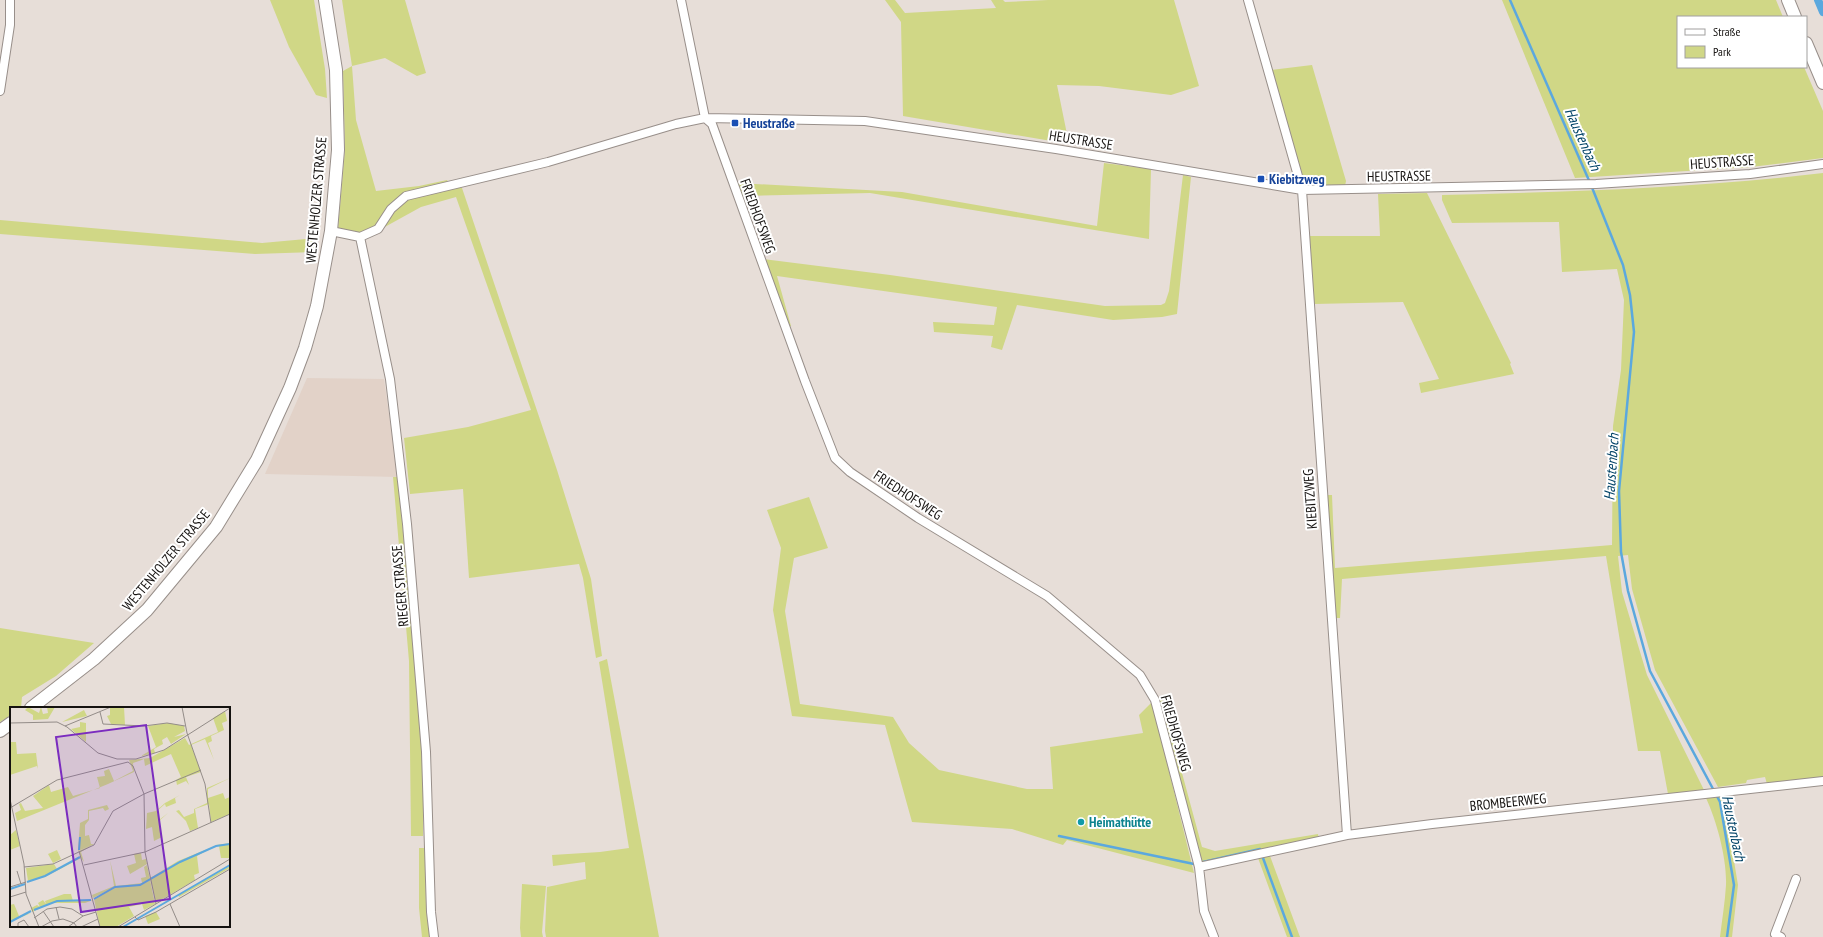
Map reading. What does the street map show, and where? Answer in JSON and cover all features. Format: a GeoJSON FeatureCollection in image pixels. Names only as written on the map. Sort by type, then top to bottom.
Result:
{"type":"FeatureCollection","features":[{"type":"Feature","properties":{"kind":"main road","name":"WESTENHOLZER STRASSE"},"geometry":{"type":"LineString","coordinates":[[32,707],[94,659],[147,610],[216,527],[257,460],[290,388],[305,348],[317,306],[331,231],[338,150],[336,70],[326,0]]}},
{"type":"Feature","properties":{"kind":"main road"},"geometry":{"type":"LineString","coordinates":[[1788,0],[1795,16]]}},
{"type":"Feature","properties":{"kind":"main road"},"geometry":{"type":"LineString","coordinates":[[1807,45],[1823,83]]}},
{"type":"Feature","properties":{"kind":"main road"},"geometry":{"type":"LineString","coordinates":[[0,731],[10,724]]}},
{"type":"Feature","properties":{"kind":"street"},"geometry":{"type":"LineString","coordinates":[[0,91],[10,25],[10,0]]}},
{"type":"Feature","properties":{"kind":"street","name":"FRIEDHOFSWEG"},"geometry":{"type":"LineString","coordinates":[[681,0],[704,118],[712,124],[802,374],[835,458],[850,472],[918,518],[1047,596],[1140,675],[1155,700],[1199,867],[1204,911],[1214,937]]}},
{"type":"Feature","properties":{"kind":"street","name":"KIEBITZWEG"},"geometry":{"type":"LineString","coordinates":[[1248,0],[1302,190],[1347,836]]}},
{"type":"Feature","properties":{"kind":"street","name":"HEUSTRASSE"},"geometry":{"type":"LineString","coordinates":[[360,237],[378,229],[391,209],[406,196],[548,162],[676,124],[704,118],[865,121],[1056,148],[1302,190],[1577,185],[1750,174],[1823,164]]}},
{"type":"Feature","properties":{"kind":"street"},"geometry":{"type":"LineString","coordinates":[[331,231],[360,237]]}},
{"type":"Feature","properties":{"kind":"street","name":"RIEGER STRASSE"},"geometry":{"type":"LineString","coordinates":[[360,237],[390,379],[407,524],[426,752],[431,912],[434,937]]}},
{"type":"Feature","properties":{"kind":"street","name":"BROMBEERWEG"},"geometry":{"type":"LineString","coordinates":[[1199,867],[1347,836],[1432,824],[1823,781]]}},
{"type":"Feature","properties":{"kind":"street"},"geometry":{"type":"LineString","coordinates":[[1780,937],[1775,934],[1796,879]]}},
{"type":"Feature","properties":{"kind":"shaded area"},"geometry":{"type":"Polygon","coordinates":[[[307,378],[384,379],[398,477],[265,474],[307,378]]]}},
{"type":"Feature","properties":{"kind":"green space"},"geometry":{"type":"Polygon","coordinates":[[[270,0],[314,0],[325,69],[327,98],[316,95],[289,47],[270,0]]]}},
{"type":"Feature","properties":{"kind":"green space"},"geometry":{"type":"Polygon","coordinates":[[[342,0],[405,0],[426,73],[417,76],[385,58],[352,66],[342,0]]]}},
{"type":"Feature","properties":{"kind":"green space"},"geometry":{"type":"Polygon","coordinates":[[[885,0],[895,0],[905,13],[996,8],[991,0],[1003,0],[1005,2],[1048,0],[1174,0],[1199,86],[1171,95],[1099,86],[1057,85],[1069,144],[903,116],[901,22],[885,0]]]}},
{"type":"Feature","properties":{"kind":"green space"},"geometry":{"type":"Polygon","coordinates":[[[1502,0],[1776,0],[1783,16],[1677,16],[1677,68],[1804,68],[1823,111],[1823,158],[1751,167],[1575,178],[1502,0]]]}},
{"type":"Feature","properties":{"kind":"green space"},"geometry":{"type":"Polygon","coordinates":[[[1312,65],[1346,181],[1345,186],[1310,186],[1304,180],[1271,70],[1312,65]]]}},
{"type":"Feature","properties":{"kind":"green space"},"geometry":{"type":"Polygon","coordinates":[[[352,66],[356,120],[376,191],[419,186],[447,180],[452,188],[460,186],[462,188],[557,470],[591,579],[602,656],[596,658],[583,578],[579,564],[469,578],[463,489],[410,494],[404,438],[468,427],[531,410],[456,197],[421,207],[363,239],[357,232],[338,229],[345,149],[343,71],[352,66]]]}},
{"type":"Feature","properties":{"kind":"green space"},"geometry":{"type":"Polygon","coordinates":[[[1104,163],[1151,169],[1149,239],[870,193],[742,196],[737,183],[902,192],[1097,226],[1104,163]]]}},
{"type":"Feature","properties":{"kind":"green space"},"geometry":{"type":"Polygon","coordinates":[[[1823,173],[1823,778],[1767,784],[1765,777],[1747,780],[1746,783],[1718,787],[1655,670],[1632,589],[1628,555],[1618,556],[1622,592],[1647,675],[1704,790],[1668,794],[1660,751],[1638,751],[1606,556],[1342,579],[1340,618],[1334,618],[1326,495],[1332,495],[1335,568],[1612,545],[1613,426],[1621,370],[1624,300],[1617,269],[1562,272],[1559,222],[1452,223],[1442,200],[1442,195],[1585,191],[1681,186],[1823,173]]]}},
{"type":"Feature","properties":{"kind":"green space"},"geometry":{"type":"Polygon","coordinates":[[[1183,175],[1191,177],[1177,314],[1162,317],[1113,320],[1017,305],[1002,350],[991,347],[993,336],[934,332],[933,322],[994,325],[997,307],[777,276],[791,326],[787,328],[763,259],[890,275],[1105,306],[1161,305],[1165,303],[1169,291],[1183,175]]]}},
{"type":"Feature","properties":{"kind":"green space"},"geometry":{"type":"Polygon","coordinates":[[[1427,193],[1511,363],[1510,364],[1514,374],[1421,393],[1419,383],[1439,379],[1403,302],[1314,304],[1309,236],[1380,236],[1378,194],[1427,193]]]}},
{"type":"Feature","properties":{"kind":"green space"},"geometry":{"type":"Polygon","coordinates":[[[0,220],[262,243],[317,238],[315,252],[255,254],[0,234],[0,220]]]}},
{"type":"Feature","properties":{"kind":"green space"},"geometry":{"type":"Polygon","coordinates":[[[393,477],[398,477],[423,752],[423,836],[411,836],[409,661],[393,477]]]}},
{"type":"Feature","properties":{"kind":"green space"},"geometry":{"type":"Polygon","coordinates":[[[809,497],[828,548],[794,558],[785,611],[800,704],[893,717],[909,743],[939,770],[1027,789],[1053,789],[1050,747],[1143,733],[1139,715],[1152,702],[1194,873],[1067,840],[1063,845],[1012,829],[912,822],[885,725],[792,716],[773,610],[781,548],[767,510],[809,497]]]}},
{"type":"Feature","properties":{"kind":"green space"},"geometry":{"type":"Polygon","coordinates":[[[0,628],[94,643],[56,676],[22,697],[21,707],[10,707],[10,716],[0,722],[0,628]]]}},
{"type":"Feature","properties":{"kind":"green space"},"geometry":{"type":"Polygon","coordinates":[[[607,659],[659,937],[546,937],[547,887],[586,879],[585,862],[553,866],[552,855],[600,852],[629,848],[599,662],[607,659]]]}},
{"type":"Feature","properties":{"kind":"green space"},"geometry":{"type":"Polygon","coordinates":[[[1157,698],[1162,699],[1202,847],[1215,851],[1318,834],[1319,840],[1200,865],[1157,698]]]}},
{"type":"Feature","properties":{"kind":"green space"},"geometry":{"type":"Polygon","coordinates":[[[1723,795],[1738,885],[1732,937],[1720,937],[1726,885],[1725,864],[1714,818],[1706,798],[1723,795]]]}},
{"type":"Feature","properties":{"kind":"green space"},"geometry":{"type":"Polygon","coordinates":[[[419,848],[425,848],[426,908],[430,937],[422,937],[419,908],[419,848]]]}},
{"type":"Feature","properties":{"kind":"green space"},"geometry":{"type":"Polygon","coordinates":[[[1270,853],[1300,937],[1287,937],[1258,858],[1270,853]]]}},
{"type":"Feature","properties":{"kind":"green space"},"geometry":{"type":"Polygon","coordinates":[[[522,884],[546,886],[542,932],[543,937],[521,937],[522,884]]]}},
{"type":"Feature","properties":{"kind":"waterway","name":"Haustenbach"},"geometry":{"type":"LineString","coordinates":[[1510,0],[1591,185],[1623,265],[1630,295],[1634,332],[1619,491],[1621,552],[1628,591],[1650,671],[1720,802],[1734,885],[1727,937]]}},
{"type":"Feature","properties":{"kind":"waterway"},"geometry":{"type":"LineString","coordinates":[[1818,0],[1823,12]]}},
{"type":"Feature","properties":{"kind":"waterway"},"geometry":{"type":"LineString","coordinates":[[1059,836],[1194,864]]}},
{"type":"Feature","properties":{"kind":"waterway"},"geometry":{"type":"LineString","coordinates":[[1203,862],[1260,849]]}},
{"type":"Feature","properties":{"kind":"waterway"},"geometry":{"type":"LineString","coordinates":[[1263,858],[1292,937]]}},
{"type":"Feature","properties":{"kind":"place","name":"Heustraße"},"geometry":{"type":"Point","coordinates":[735,123]}},
{"type":"Feature","properties":{"kind":"place","name":"Kiebitzweg"},"geometry":{"type":"Point","coordinates":[1261,179]}},
{"type":"Feature","properties":{"kind":"place","name":"Heimathütte"},"geometry":{"type":"Point","coordinates":[1081,822]}}]}
